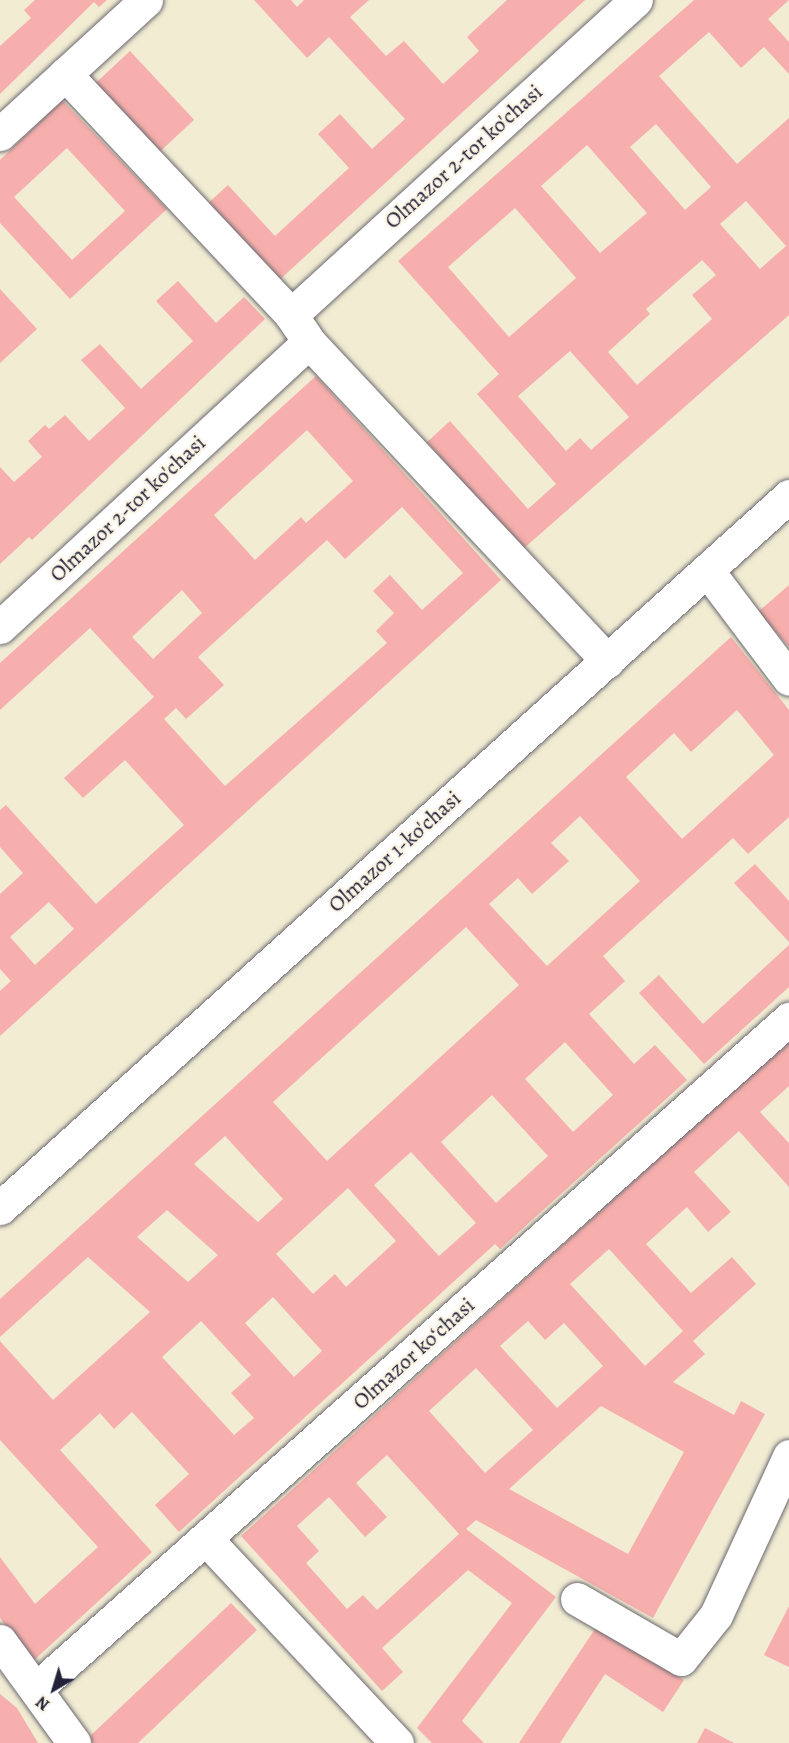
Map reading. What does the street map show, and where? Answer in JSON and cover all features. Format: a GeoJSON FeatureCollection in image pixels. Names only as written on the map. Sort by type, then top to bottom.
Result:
{"type":"FeatureCollection","features":[{"type":"Feature","properties":{"kind":"street"},"geometry":{"type":"LineString","coordinates":[[0,134],[146,0]]}},
{"type":"Feature","properties":{"kind":"street","name":"Olmazor 2-tor ko'chasi"},"geometry":{"type":"LineString","coordinates":[[291,315],[636,0]]}},
{"type":"Feature","properties":{"kind":"street"},"geometry":{"type":"LineString","coordinates":[[65,74],[291,315],[309,342],[607,661]]}},
{"type":"Feature","properties":{"kind":"street","name":"Olmazor 2-tor ko'chasi"},"geometry":{"type":"LineString","coordinates":[[0,627],[309,342]]}},
{"type":"Feature","properties":{"kind":"street","name":"Olmazor 1-ko'chasi"},"geometry":{"type":"LineString","coordinates":[[0,1208],[789,496]]}},
{"type":"Feature","properties":{"kind":"street"},"geometry":{"type":"LineString","coordinates":[[707,570],[789,679]]}},
{"type":"Feature","properties":{"kind":"street","name":"Olmazor koʻchasi"},"geometry":{"type":"LineString","coordinates":[[37,1688],[789,1019]]}},
{"type":"Feature","properties":{"kind":"street"},"geometry":{"type":"LineString","coordinates":[[577,1599],[681,1659],[716,1615],[789,1456]]}},
{"type":"Feature","properties":{"kind":"street"},"geometry":{"type":"LineString","coordinates":[[207,1539],[397,1743]]}},
{"type":"Feature","properties":{"kind":"street"},"geometry":{"type":"LineString","coordinates":[[0,1641],[37,1688],[74,1743]]}},
{"type":"Feature","properties":{"kind":"building"},"geometry":{"type":"Polygon","coordinates":[[[35,0],[107,0],[99,7],[94,2],[0,94],[0,46],[31,18],[24,10],[35,0]]]}},
{"type":"Feature","properties":{"kind":"building"},"geometry":{"type":"Polygon","coordinates":[[[254,0],[291,0],[297,7],[304,0],[369,0],[350,17],[386,56],[404,41],[443,84],[479,51],[467,37],[507,0],[585,0],[275,284],[204,207],[228,185],[275,236],[349,168],[318,134],[340,114],[372,149],[405,119],[329,37],[307,58],[254,0]]]}},
{"type":"Feature","properties":{"kind":"building"},"geometry":{"type":"Polygon","coordinates":[[[694,0],[789,0],[768,19],[789,42],[789,74],[764,47],[741,68],[709,32],[659,76],[737,164],[789,118],[789,315],[522,550],[427,442],[450,421],[528,509],[556,484],[477,394],[499,374],[398,261],[694,0]],[[656,124],[630,147],[685,210],[711,187],[656,124]],[[587,145],[541,186],[600,253],[647,213],[587,145]],[[746,201],[720,224],[760,269],[786,246],[746,201]],[[515,208],[448,267],[509,337],[576,278],[515,208]],[[702,260],[646,309],[650,314],[608,352],[637,385],[712,319],[692,295],[716,275],[702,260]],[[570,351],[518,396],[566,451],[580,438],[591,450],[629,417],[570,351]]]}},
{"type":"Feature","properties":{"kind":"building"},"geometry":{"type":"Polygon","coordinates":[[[130,51],[194,120],[160,152],[96,83],[130,51]]]}},
{"type":"Feature","properties":{"kind":"building"},"geometry":{"type":"Polygon","coordinates":[[[62,100],[167,209],[70,299],[0,223],[0,160],[62,100]],[[67,148],[14,197],[72,260],[125,211],[67,148]]]}},
{"type":"Feature","properties":{"kind":"building"},"geometry":{"type":"Polygon","coordinates":[[[178,281],[216,323],[244,297],[265,319],[32,540],[29,537],[0,564],[0,467],[14,482],[42,457],[28,441],[45,425],[49,429],[65,415],[89,441],[125,408],[81,360],[100,344],[141,389],[193,341],[156,301],[178,281]]]}},
{"type":"Feature","properties":{"kind":"building"},"geometry":{"type":"Polygon","coordinates":[[[0,289],[37,329],[0,363],[0,289]]]}},
{"type":"Feature","properties":{"kind":"building"},"geometry":{"type":"Polygon","coordinates":[[[316,376],[501,580],[0,1036],[0,991],[11,981],[0,969],[0,894],[23,873],[0,847],[0,810],[6,805],[96,904],[184,825],[125,760],[83,798],[64,778],[154,697],[90,628],[0,710],[0,663],[316,376]],[[307,430],[214,515],[255,560],[301,517],[306,523],[353,481],[307,430]],[[402,507],[345,559],[327,540],[198,657],[224,685],[186,719],[176,708],[164,719],[225,786],[387,643],[376,631],[394,613],[373,591],[390,575],[422,610],[463,573],[402,507]],[[182,590],[132,637],[153,659],[202,613],[182,590]],[[49,902],[10,937],[35,965],[74,929],[49,902]]]}},
{"type":"Feature","properties":{"kind":"building"},"geometry":{"type":"Polygon","coordinates":[[[789,585],[789,647],[758,612],[789,585]]]}},
{"type":"Feature","properties":{"kind":"building"},"geometry":{"type":"Polygon","coordinates":[[[731,637],[789,710],[789,817],[748,854],[733,838],[603,956],[625,981],[589,1014],[634,1064],[655,1045],[687,1080],[500,1249],[495,1244],[179,1532],[155,1505],[189,1474],[132,1412],[114,1429],[100,1413],[60,1450],[152,1552],[32,1662],[0,1618],[0,1557],[35,1604],[98,1547],[0,1440],[0,1341],[53,1400],[150,1312],[88,1257],[0,1337],[0,1299],[731,637]],[[737,710],[691,752],[674,733],[626,777],[682,839],[774,755],[737,710]],[[580,816],[551,843],[569,861],[532,894],[518,878],[489,904],[547,966],[640,881],[580,816]],[[466,927],[273,1102],[327,1161],[519,985],[466,927]],[[565,1042],[525,1079],[573,1132],[613,1095],[565,1042]],[[492,1095],[441,1142],[496,1203],[548,1156],[492,1095]],[[225,1136],[194,1164],[258,1222],[283,1199],[225,1136]],[[411,1152],[374,1185],[439,1256],[476,1223],[411,1152]],[[348,1188],[276,1254],[313,1294],[335,1274],[346,1287],[396,1241],[348,1188]],[[167,1210],[137,1237],[188,1282],[218,1255],[167,1210]],[[273,1297],[245,1323],[294,1377],[322,1351],[273,1297]],[[201,1321],[162,1357],[234,1435],[254,1418],[231,1393],[251,1375],[201,1321]]]}},
{"type":"Feature","properties":{"kind":"building"},"geometry":{"type":"Polygon","coordinates":[[[755,864],[789,901],[789,942],[734,883],[755,864]]]}},
{"type":"Feature","properties":{"kind":"building"},"geometry":{"type":"Polygon","coordinates":[[[789,945],[789,987],[704,1064],[639,993],[659,975],[703,1024],[789,945]]]}},
{"type":"Feature","properties":{"kind":"building"},"geometry":{"type":"Polygon","coordinates":[[[789,1040],[789,1086],[760,1112],[789,1143],[789,1187],[739,1131],[694,1172],[731,1212],[708,1232],[687,1207],[646,1244],[691,1293],[732,1257],[756,1284],[693,1341],[705,1354],[673,1382],[734,1415],[741,1401],[765,1414],[653,1618],[476,1520],[466,1529],[556,1597],[462,1721],[484,1743],[432,1743],[417,1728],[512,1603],[468,1570],[382,1648],[403,1672],[382,1691],[241,1536],[789,1040]],[[609,1249],[570,1284],[645,1366],[683,1331],[609,1249]],[[528,1321],[500,1346],[557,1408],[603,1366],[564,1323],[545,1340],[528,1321]],[[476,1368],[429,1411],[485,1473],[533,1430],[476,1368]],[[601,1406],[509,1489],[628,1554],[684,1452],[601,1406]],[[387,1455],[356,1483],[387,1517],[365,1537],[329,1497],[297,1526],[319,1551],[306,1563],[347,1609],[363,1595],[377,1610],[459,1534],[387,1455]]]}},
{"type":"Feature","properties":{"kind":"building"},"geometry":{"type":"Polygon","coordinates":[[[231,1603],[257,1630],[138,1743],[92,1743],[89,1737],[231,1603]]]}},
{"type":"Feature","properties":{"kind":"building"},"geometry":{"type":"Polygon","coordinates":[[[789,1606],[789,1667],[764,1655],[789,1606]]]}},
{"type":"Feature","properties":{"kind":"building"},"geometry":{"type":"Polygon","coordinates":[[[599,1623],[684,1680],[663,1712],[605,1674],[560,1743],[519,1743],[599,1623]]]}},
{"type":"Feature","properties":{"kind":"building"},"geometry":{"type":"Polygon","coordinates":[[[0,1694],[17,1708],[38,1743],[0,1743],[0,1694]]]}},
{"type":"Feature","properties":{"kind":"building"},"geometry":{"type":"Polygon","coordinates":[[[705,1728],[734,1743],[697,1743],[705,1728]]]}}]}
